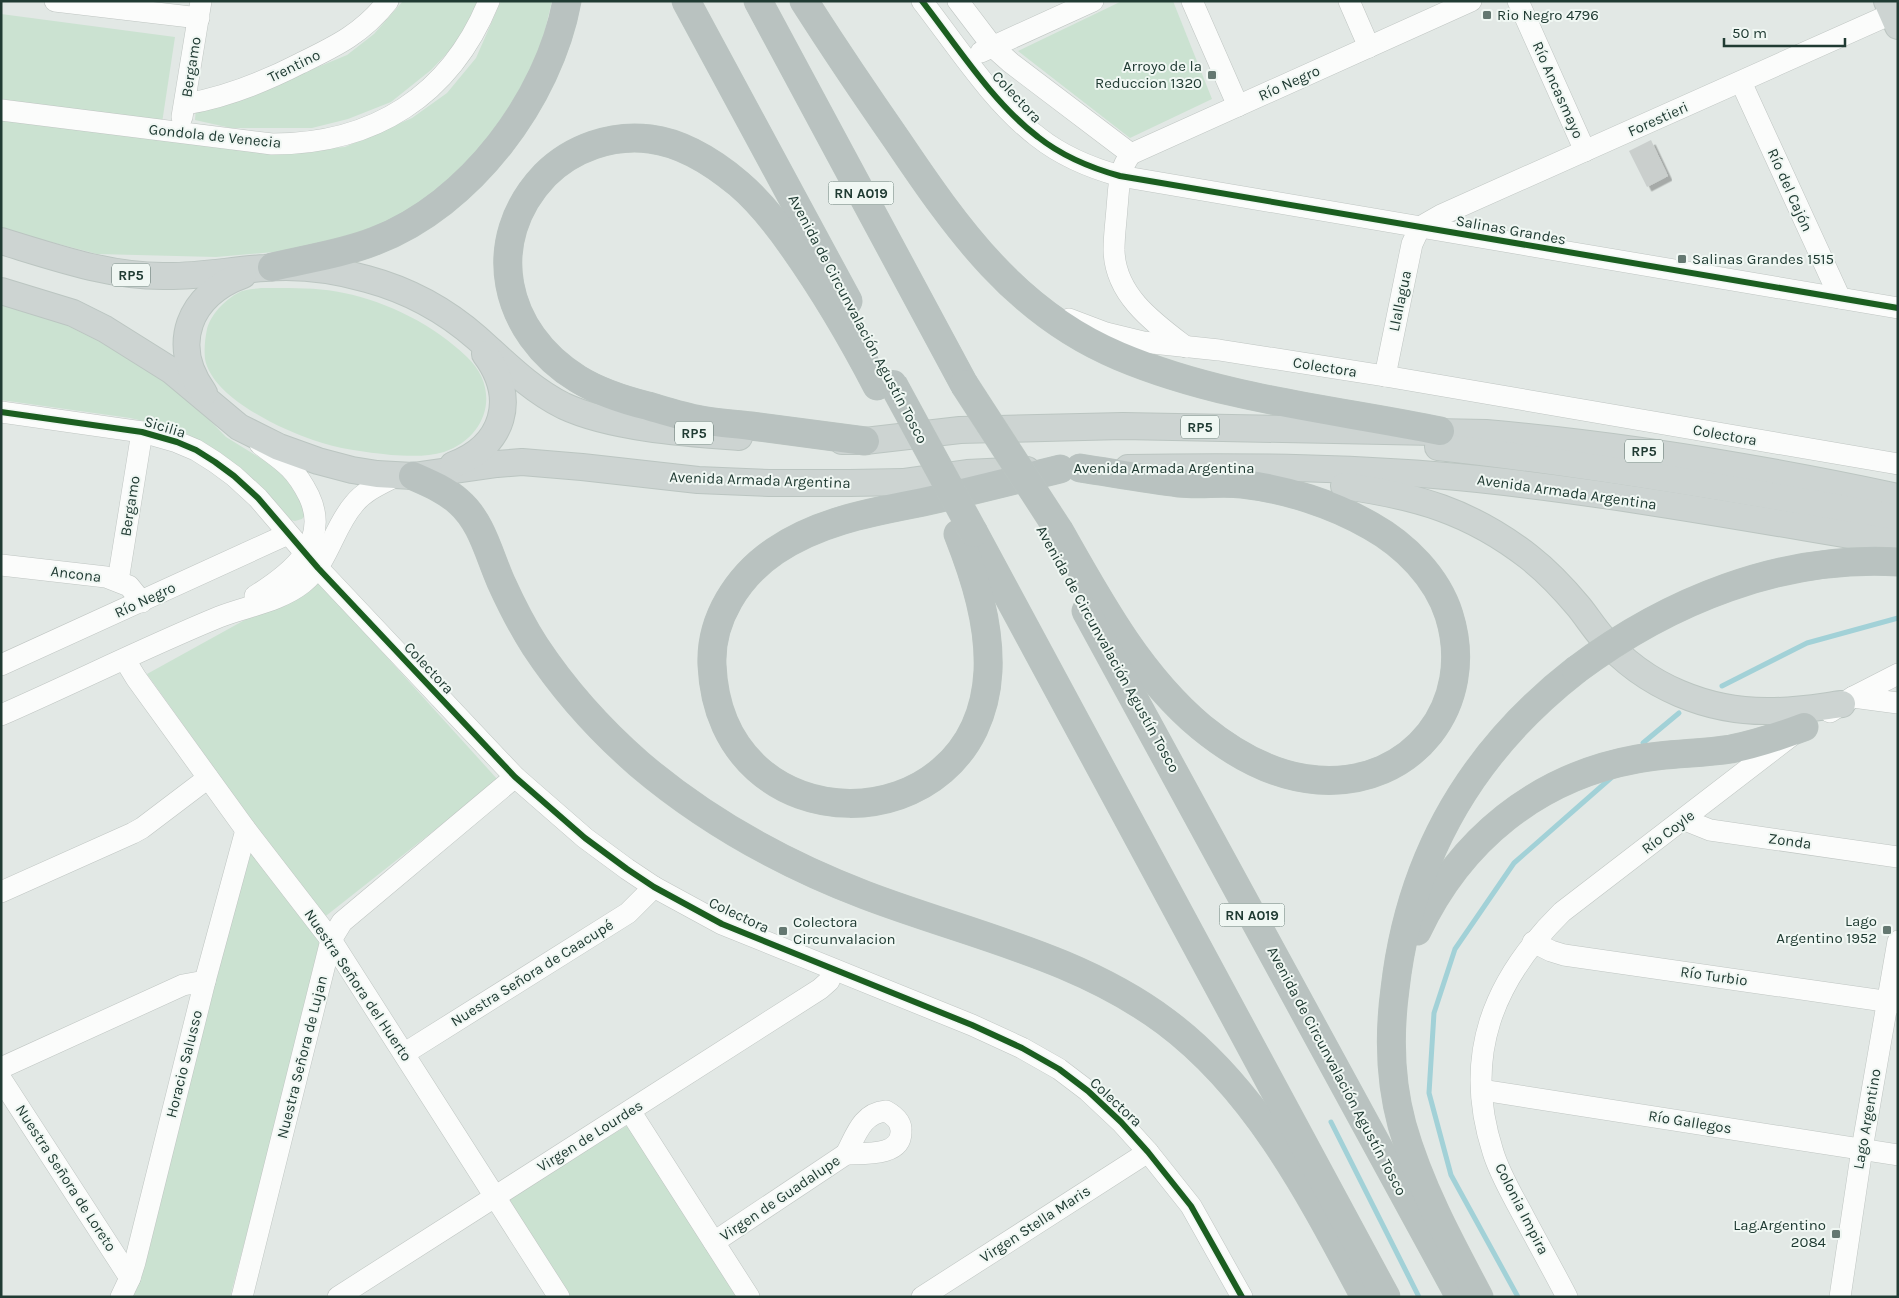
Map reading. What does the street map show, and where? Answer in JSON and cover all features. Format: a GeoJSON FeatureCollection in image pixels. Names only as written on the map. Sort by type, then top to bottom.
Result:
{"type":"FeatureCollection","features":[{"type":"Feature","properties":{"kind":"highway"},"geometry":{"type":"LineString","coordinates":[[268,268],[354,248],[384,238],[427,213],[465,182],[499,145],[529,101],[552,54],[567,1]]}},
{"type":"Feature","properties":{"kind":"highway","name":"Avenida de Circunvalación Agustín Tosco"},"geometry":{"type":"LineString","coordinates":[[686,1],[885,385],[934,459],[966,533],[1386,1297]]}},
{"type":"Feature","properties":{"kind":"highway","name":"Avenida de Circunvalación Agustín Tosco"},"geometry":{"type":"LineString","coordinates":[[758,1],[964,384],[1052,532],[1460,1297]]}},
{"type":"Feature","properties":{"kind":"highway"},"geometry":{"type":"LineString","coordinates":[[804,1],[946,211],[980,253],[1000,276],[1018,292],[1085,340],[1118,356],[1178,377],[1295,406],[1374,418],[1440,431]]}},
{"type":"Feature","properties":{"kind":"highway"},"geometry":{"type":"LineString","coordinates":[[866,441],[702,420],[634,403],[600,391],[578,380],[557,365],[539,348],[526,329],[509,286],[508,244],[513,225],[522,205],[536,185],[552,168],[570,155],[592,145],[620,139],[650,139],[677,146],[708,161],[740,185],[763,208],[787,238],[885,385]]}},
{"type":"Feature","properties":{"kind":"highway"},"geometry":{"type":"LineString","coordinates":[[966,533],[970,564],[987,636],[987,663],[984,698],[974,726],[962,748],[947,765],[916,788],[898,796],[858,804],[817,801],[795,793],[770,779],[747,758],[722,719],[713,679],[712,656],[715,635],[725,607],[731,595],[756,566],[775,551],[805,534],[836,522],[882,509],[923,502],[1070,469],[1181,483],[1243,484],[1274,490],[1327,506],[1373,527],[1409,553],[1425,570],[1447,608],[1457,647],[1457,667],[1454,685],[1441,718],[1429,735],[1401,760],[1381,771],[1348,779],[1318,780],[1280,772],[1262,765],[1222,743],[1200,726],[1173,700],[1118,631],[1052,532]]}},
{"type":"Feature","properties":{"kind":"highway"},"geometry":{"type":"LineString","coordinates":[[413,475],[458,501],[469,513],[478,528],[518,617],[557,678],[582,708],[641,765],[683,797],[728,827],[774,854],[822,878],[868,896],[1026,949],[1090,977],[1129,997],[1166,1022],[1195,1046],[1239,1091],[1273,1136],[1365,1297]]}},
{"type":"Feature","properties":{"kind":"highway"},"geometry":{"type":"LineString","coordinates":[[1479,1297],[1423,1185],[1401,1123],[1392,1062],[1393,1006],[1398,956],[1419,880],[1448,816],[1483,761],[1540,700],[1601,651],[1652,620],[1681,606],[1735,585],[1789,570],[1845,562],[1898,562]]}},
{"type":"Feature","properties":{"kind":"highway"},"geometry":{"type":"LineString","coordinates":[[1393,1006],[1413,940],[1435,896],[1460,860],[1494,827],[1529,800],[1548,788],[1613,763],[1666,754],[1730,749],[1804,727]]}},
{"type":"Feature","properties":{"kind":"main road","name":"Avenida Armada Argentina"},"geometry":{"type":"LineString","coordinates":[[1,241],[75,263],[132,275],[194,275],[268,268],[308,269],[343,273],[384,284],[403,290],[423,300],[459,323],[510,370],[564,406],[610,421],[702,434],[791,440],[866,441],[960,430],[1123,426],[1486,433],[1598,445],[1783,474],[1898,498]]}},
{"type":"Feature","properties":{"kind":"main road","name":"Avenida Armada Argentina"},"geometry":{"type":"LineString","coordinates":[[232,422],[210,400],[191,371],[187,354],[189,323],[207,295],[223,284],[268,268]]}},
{"type":"Feature","properties":{"kind":"main road","name":"Avenida Armada Argentina"},"geometry":{"type":"LineString","coordinates":[[1,291],[73,313],[121,338],[172,371],[232,422],[279,447],[318,461],[352,470],[413,475],[522,462],[698,480],[850,484],[903,482],[967,473],[1070,469],[1214,467],[1316,469],[1478,479],[1602,495],[1898,543]]}},
{"type":"Feature","properties":{"kind":"main road","name":"Avenida Armada Argentina"},"geometry":{"type":"LineString","coordinates":[[413,475],[466,460],[480,450],[499,424],[503,410],[504,392],[498,374],[487,356],[459,323]]}},
{"type":"Feature","properties":{"kind":"main road"},"geometry":{"type":"LineString","coordinates":[[960,430],[1046,439],[1208,438],[1432,446],[1542,460],[1787,498],[1898,518]]}},
{"type":"Feature","properties":{"kind":"main road"},"geometry":{"type":"LineString","coordinates":[[1214,467],[1283,480],[1388,492],[1419,500],[1461,515],[1506,539],[1530,558],[1557,582],[1603,638],[1622,657],[1658,683],[1684,695],[1727,708],[1774,711],[1847,700]]}},
{"type":"Feature","properties":{"kind":"street"},"geometry":{"type":"LineString","coordinates":[[55,1],[200,10]]}},
{"type":"Feature","properties":{"kind":"street","name":"Trentino"},"geometry":{"type":"LineString","coordinates":[[186,104],[207,100],[252,86],[338,45],[367,25],[388,1]]}},
{"type":"Feature","properties":{"kind":"street","name":"Gondola de Venecia"},"geometry":{"type":"LineString","coordinates":[[1,110],[272,144],[294,144],[333,139],[376,124],[414,102],[434,85],[462,53],[476,31],[489,1]]}},
{"type":"Feature","properties":{"kind":"street","name":"Colectora"},"geometry":{"type":"LineString","coordinates":[[922,1],[1007,108],[1039,138],[1082,163],[1120,176]]}},
{"type":"Feature","properties":{"kind":"street"},"geometry":{"type":"LineString","coordinates":[[958,1],[993,47],[1011,63],[1131,154],[1125,162],[1120,176],[1114,250],[1117,271],[1125,289],[1135,304],[1158,326],[1187,348]]}},
{"type":"Feature","properties":{"kind":"street"},"geometry":{"type":"LineString","coordinates":[[967,59],[1093,1]]}},
{"type":"Feature","properties":{"kind":"street"},"geometry":{"type":"LineString","coordinates":[[1192,1],[1238,106]]}},
{"type":"Feature","properties":{"kind":"street"},"geometry":{"type":"LineString","coordinates":[[1348,1],[1369,47]]}},
{"type":"Feature","properties":{"kind":"street","name":"Río Negro"},"geometry":{"type":"LineString","coordinates":[[1131,154],[1471,1]]}},
{"type":"Feature","properties":{"kind":"street","name":"Río Ancasmayo"},"geometry":{"type":"LineString","coordinates":[[1518,1],[1585,151]]}},
{"type":"Feature","properties":{"kind":"street","name":"Bergamo"},"geometry":{"type":"LineString","coordinates":[[179,132],[186,104],[200,10]]}},
{"type":"Feature","properties":{"kind":"street","name":"Forestieri"},"geometry":{"type":"LineString","coordinates":[[1420,227],[1441,215],[1894,13]]}},
{"type":"Feature","properties":{"kind":"street","name":"Río del Cajón"},"geometry":{"type":"LineString","coordinates":[[1741,82],[1840,298]]}},
{"type":"Feature","properties":{"kind":"street","name":"Salinas Grandes"},"geometry":{"type":"LineString","coordinates":[[1120,176],[1898,308]]}},
{"type":"Feature","properties":{"kind":"street","name":"Llallagua"},"geometry":{"type":"LineString","coordinates":[[1385,376],[1412,244],[1420,227]]}},
{"type":"Feature","properties":{"kind":"street","name":"Colectora"},"geometry":{"type":"LineString","coordinates":[[1018,292],[1070,319],[1106,333],[1143,342],[1219,350],[1385,376],[1898,464]]}},
{"type":"Feature","properties":{"kind":"street","name":"Sicilia"},"geometry":{"type":"LineString","coordinates":[[1,412],[142,432],[177,442],[196,450],[234,476],[258,498],[288,534]]}},
{"type":"Feature","properties":{"kind":"street"},"geometry":{"type":"LineString","coordinates":[[232,422],[291,468],[303,484],[313,505],[315,526],[311,541],[312,560]]}},
{"type":"Feature","properties":{"kind":"street","name":"Bergamo"},"geometry":{"type":"LineString","coordinates":[[118,581],[142,432]]}},
{"type":"Feature","properties":{"kind":"street"},"geometry":{"type":"LineString","coordinates":[[1,715],[220,616],[283,595],[302,583],[312,560],[354,503],[371,489],[413,475]]}},
{"type":"Feature","properties":{"kind":"street","name":"Colectora"},"geometry":{"type":"LineString","coordinates":[[288,534],[515,777],[585,838],[654,887],[722,924],[972,1024],[1022,1048],[1088,1091],[1121,1122],[1148,1152],[1191,1206],[1242,1297]]}},
{"type":"Feature","properties":{"kind":"street","name":"Río Negro"},"geometry":{"type":"LineString","coordinates":[[1,665],[288,534]]}},
{"type":"Feature","properties":{"kind":"street","name":"Ancona"},"geometry":{"type":"LineString","coordinates":[[1,565],[106,577],[129,586],[142,602]]}},
{"type":"Feature","properties":{"kind":"street","name":"Nuestra Señora del Huerto"},"geometry":{"type":"LineString","coordinates":[[125,660],[246,830],[332,940],[559,1297]]}},
{"type":"Feature","properties":{"kind":"street","name":"Río Coyle"},"geometry":{"type":"LineString","coordinates":[[1487,1029],[1496,1004],[1519,961],[1562,912],[1804,727],[1847,700],[1898,674]]}},
{"type":"Feature","properties":{"kind":"street"},"geometry":{"type":"LineString","coordinates":[[1847,700],[1898,703]]}},
{"type":"Feature","properties":{"kind":"street","name":"Nuestra Señora de Lujan"},"geometry":{"type":"LineString","coordinates":[[242,1297],[332,940],[342,922],[515,777]]}},
{"type":"Feature","properties":{"kind":"street"},"geometry":{"type":"LineString","coordinates":[[1,892],[142,828],[208,778]]}},
{"type":"Feature","properties":{"kind":"street","name":"Zonda"},"geometry":{"type":"LineString","coordinates":[[1684,820],[1710,830],[1898,856]]}},
{"type":"Feature","properties":{"kind":"street","name":"Horacio Salusso"},"geometry":{"type":"LineString","coordinates":[[126,1288],[246,830]]}},
{"type":"Feature","properties":{"kind":"street","name":"Nuestra Señora de Caacupé"},"geometry":{"type":"LineString","coordinates":[[405,1053],[628,913],[654,887]]}},
{"type":"Feature","properties":{"kind":"street","name":"Lago Argentino"},"geometry":{"type":"LineString","coordinates":[[1840,1297],[1862,1149],[1892,1002],[1898,941]]}},
{"type":"Feature","properties":{"kind":"street","name":"Río Turbio"},"geometry":{"type":"LineString","coordinates":[[1534,942],[1564,955],[1892,1002]]}},
{"type":"Feature","properties":{"kind":"street","name":"Virgen de Lourdes"},"geometry":{"type":"LineString","coordinates":[[338,1297],[820,989],[829,981],[834,970]]}},
{"type":"Feature","properties":{"kind":"street"},"geometry":{"type":"LineString","coordinates":[[1,1068],[184,985],[205,981]]}},
{"type":"Feature","properties":{"kind":"street","name":"Colonia Impira"},"geometry":{"type":"LineString","coordinates":[[1487,1029],[1482,1055],[1482,1090],[1486,1124],[1493,1152],[1503,1177],[1567,1297]]}},
{"type":"Feature","properties":{"kind":"street","name":"Nuestra Señora de Loreto"},"geometry":{"type":"LineString","coordinates":[[1,1079],[126,1288]]}},
{"type":"Feature","properties":{"kind":"street","name":"Río Gallegos"},"geometry":{"type":"LineString","coordinates":[[1482,1090],[1898,1155]]}},
{"type":"Feature","properties":{"kind":"street"},"geometry":{"type":"LineString","coordinates":[[630,1111],[749,1297]]}},
{"type":"Feature","properties":{"kind":"street","name":"Virgen Stella Maris"},"geometry":{"type":"LineString","coordinates":[[922,1297],[1148,1152]]}},
{"type":"Feature","properties":{"kind":"street","name":"Virgen de Guadalupe"},"geometry":{"type":"LineString","coordinates":[[714,1242],[846,1154]]}},
{"type":"Feature","properties":{"kind":"green space"},"geometry":{"type":"Polygon","coordinates":[[[403,1],[479,1],[477,9],[454,46],[431,70],[391,102],[348,119],[312,128],[231,128],[195,120],[196,108],[226,105],[347,55],[374,34],[403,1]]]}},
{"type":"Feature","properties":{"kind":"green space"},"geometry":{"type":"Polygon","coordinates":[[[501,1],[552,1],[540,51],[498,129],[439,194],[407,216],[309,249],[216,257],[97,254],[1,229],[1,115],[284,152],[345,147],[412,118],[447,93],[476,58],[501,1]]]}},
{"type":"Feature","properties":{"kind":"green space"},"geometry":{"type":"Polygon","coordinates":[[[1122,1],[1173,1],[1212,99],[1130,138],[1018,51],[1122,1]]]}},
{"type":"Feature","properties":{"kind":"green space"},"geometry":{"type":"Polygon","coordinates":[[[1,14],[175,37],[162,123],[1,99],[1,14]]]}},
{"type":"Feature","properties":{"kind":"green space"},"geometry":{"type":"Polygon","coordinates":[[[261,288],[313,289],[344,293],[377,302],[410,316],[425,325],[454,345],[478,370],[484,383],[486,397],[485,411],[480,424],[459,445],[444,452],[411,456],[391,455],[352,450],[322,443],[283,428],[249,410],[220,386],[210,373],[205,359],[205,340],[212,317],[226,301],[242,291],[261,288]]]}},
{"type":"Feature","properties":{"kind":"green space"},"geometry":{"type":"Polygon","coordinates":[[[1,302],[87,331],[183,393],[226,437],[289,476],[306,514],[302,519],[295,521],[286,519],[220,454],[179,429],[130,418],[1,400],[1,302]]]}},
{"type":"Feature","properties":{"kind":"green space"},"geometry":{"type":"Polygon","coordinates":[[[317,580],[498,780],[322,919],[147,674],[317,580]]]}},
{"type":"Feature","properties":{"kind":"green space"},"geometry":{"type":"Polygon","coordinates":[[[249,852],[254,853],[321,942],[322,948],[230,1297],[130,1297],[249,852]]]}},
{"type":"Feature","properties":{"kind":"green space"},"geometry":{"type":"Polygon","coordinates":[[[630,1124],[742,1297],[569,1297],[505,1199],[630,1124]]]}},
{"type":"Feature","properties":{"kind":"building"},"geometry":{"type":"Polygon","coordinates":[[[1651,140],[1668,176],[1647,187],[1629,151],[1651,140]]]}},
{"type":"Feature","properties":{"kind":"waterway"},"geometry":{"type":"LineString","coordinates":[[1722,686],[1807,643],[1898,618]]}},
{"type":"Feature","properties":{"kind":"waterway"},"geometry":{"type":"LineString","coordinates":[[1643,743],[1679,713]]}},
{"type":"Feature","properties":{"kind":"waterway"},"geometry":{"type":"LineString","coordinates":[[1518,1297],[1451,1175],[1429,1093],[1434,1013],[1455,949],[1514,863],[1612,777]]}},
{"type":"Feature","properties":{"kind":"waterway"},"geometry":{"type":"LineString","coordinates":[[1331,1122],[1419,1297]]}},
{"type":"Feature","properties":{"kind":"cycle path"},"geometry":{"type":"LineString","coordinates":[[922,1],[976,73],[1006,108],[1022,123],[1057,150],[1077,161],[1109,173],[1898,308]]}},
{"type":"Feature","properties":{"kind":"cycle path"},"geometry":{"type":"LineString","coordinates":[[1,412],[142,432],[177,442],[196,450],[215,462],[258,498],[318,568],[515,777],[585,838],[627,869],[654,887],[722,924],[972,1025],[1022,1048],[1059,1069],[1088,1091],[1121,1122],[1148,1152],[1191,1206],[1242,1297]]}},
{"type":"Feature","properties":{"kind":"place","name":"Rio Negro 4796"},"geometry":{"type":"Point","coordinates":[1487,15]}},
{"type":"Feature","properties":{"kind":"place","name":"Arroyo de la Reduccion 1320"},"geometry":{"type":"Point","coordinates":[1212,75]}},
{"type":"Feature","properties":{"kind":"place","name":"Salinas Grandes 1515"},"geometry":{"type":"Point","coordinates":[1682,259]}},
{"type":"Feature","properties":{"kind":"place","name":"Lago Argentino 1952"},"geometry":{"type":"Point","coordinates":[1887,930]}},
{"type":"Feature","properties":{"kind":"place","name":"Colectora Circunvalacion"},"geometry":{"type":"Point","coordinates":[783,931]}},
{"type":"Feature","properties":{"kind":"place","name":"Lag.Argentino 2084"},"geometry":{"type":"Point","coordinates":[1836,1234]}}]}
